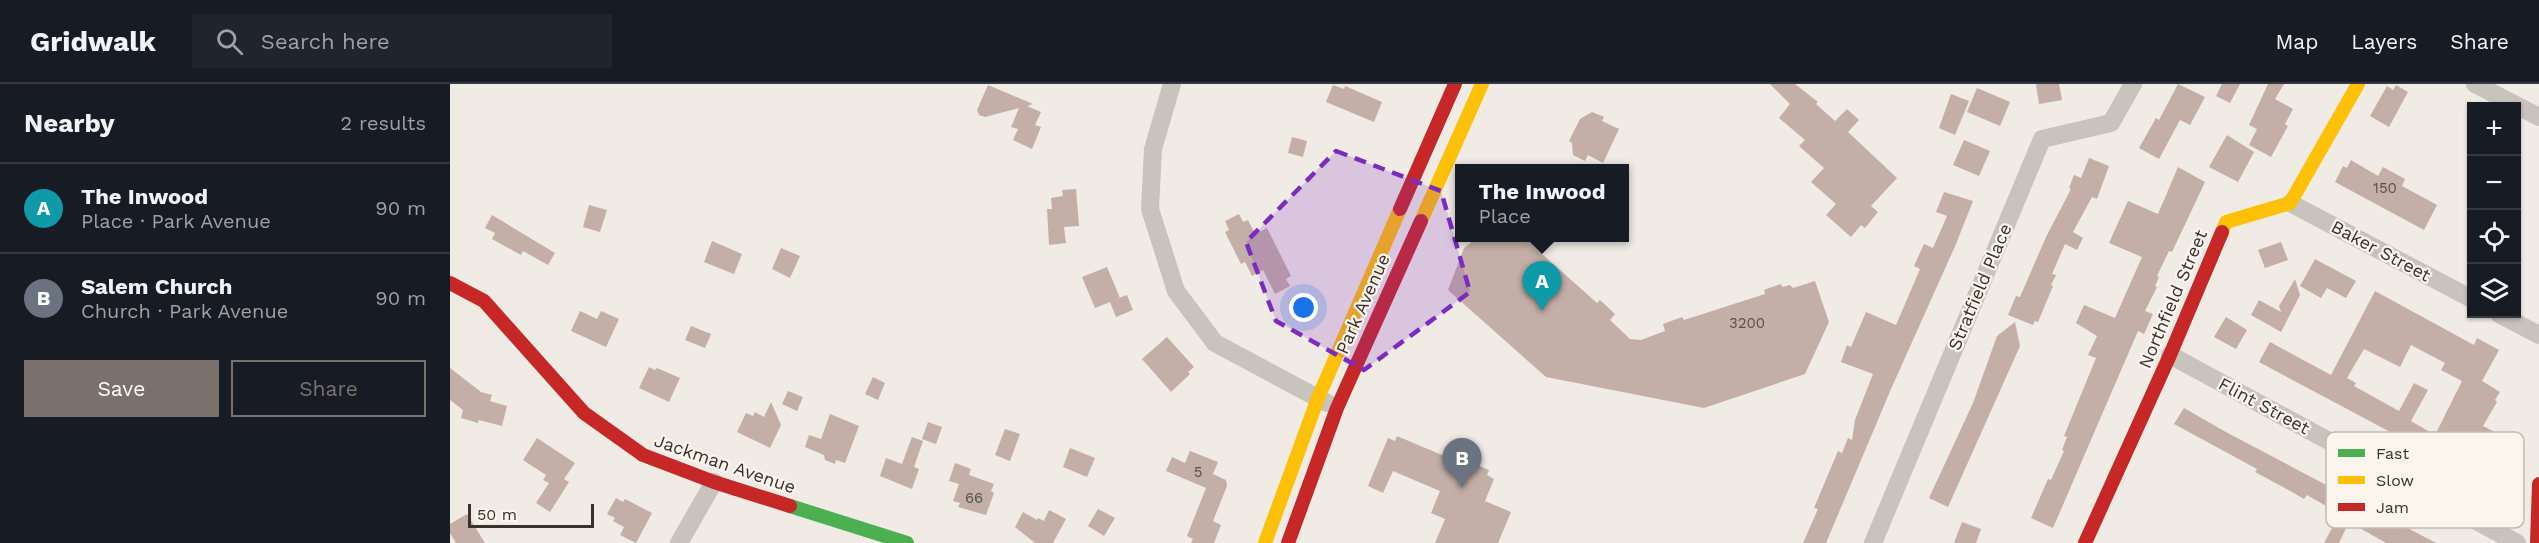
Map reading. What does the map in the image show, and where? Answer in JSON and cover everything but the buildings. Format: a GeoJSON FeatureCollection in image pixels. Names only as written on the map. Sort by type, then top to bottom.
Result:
{"type":"FeatureCollection","features":[{"type":"Feature","properties":{"kind":"street"},"geometry":{"type":"LineString","coordinates":[[1172,84],[1153,149],[1150,209],[1176,291],[1215,344],[1336,408]]}},
{"type":"Feature","properties":{"kind":"street","name":"Park Avenue"},"geometry":{"type":"LineString","coordinates":[[1265,543],[1318,398],[1455,84]]}},
{"type":"Feature","properties":{"kind":"street","name":"Park Avenue"},"geometry":{"type":"LineString","coordinates":[[1288,543],[1336,408],[1482,84]]}},
{"type":"Feature","properties":{"kind":"street","name":"Stratfield Place"},"geometry":{"type":"LineString","coordinates":[[1873,543],[2042,139],[2111,123],[2133,84]]}},
{"type":"Feature","properties":{"kind":"street"},"geometry":{"type":"LineString","coordinates":[[2290,203],[2358,84]]}},
{"type":"Feature","properties":{"kind":"street"},"geometry":{"type":"LineString","coordinates":[[2475,84],[2539,117]]}},
{"type":"Feature","properties":{"kind":"street","name":"Baker Street"},"geometry":{"type":"LineString","coordinates":[[2290,203],[2467,296]]}},
{"type":"Feature","properties":{"kind":"street","name":"Northfield Street"},"geometry":{"type":"LineString","coordinates":[[2085,543],[2226,222],[2290,203]]}},
{"type":"Feature","properties":{"kind":"street","name":"Jackman Avenue"},"geometry":{"type":"LineString","coordinates":[[450,283],[484,301],[584,413],[643,455],[714,482],[908,543]]}},
{"type":"Feature","properties":{"kind":"street"},"geometry":{"type":"LineString","coordinates":[[2507,318],[2539,335]]}},
{"type":"Feature","properties":{"kind":"street","name":"Flint Street"},"geometry":{"type":"LineString","coordinates":[[2169,355],[2326,440]]}},
{"type":"Feature","properties":{"kind":"street"},"geometry":{"type":"LineString","coordinates":[[679,543],[714,482]]}},
{"type":"Feature","properties":{"kind":"street"},"geometry":{"type":"LineString","coordinates":[[2537,543],[2539,484]]}},
{"type":"Feature","properties":{"kind":"street","name":"Flint Street"},"geometry":{"type":"LineString","coordinates":[[2489,528],[2517,543]]}},
{"type":"Feature","properties":{"kind":"highlighted area"},"geometry":{"type":"Polygon","coordinates":[[[1336,151],[1441,191],[1470,292],[1364,370],[1276,321],[1246,242],[1336,151]]]}},
{"type":"Feature","properties":{"kind":"traffic: fast"},"geometry":{"type":"LineString","coordinates":[[790,506],[907,543]]}},
{"type":"Feature","properties":{"kind":"traffic: slow"},"geometry":{"type":"LineString","coordinates":[[1421,221],[1482,84]]}},
{"type":"Feature","properties":{"kind":"traffic: slow"},"geometry":{"type":"LineString","coordinates":[[2222,232],[2226,222],[2290,203],[2358,84]]}},
{"type":"Feature","properties":{"kind":"traffic: slow"},"geometry":{"type":"LineString","coordinates":[[1265,543],[1318,398],[1400,209]]}},
{"type":"Feature","properties":{"kind":"traffic: jam"},"geometry":{"type":"LineString","coordinates":[[1400,209],[1455,84]]}},
{"type":"Feature","properties":{"kind":"traffic: jam"},"geometry":{"type":"LineString","coordinates":[[1288,543],[1337,408],[1421,221]]}},
{"type":"Feature","properties":{"kind":"traffic: jam"},"geometry":{"type":"LineString","coordinates":[[2085,543],[2170,355],[2222,232]]}},
{"type":"Feature","properties":{"kind":"traffic: jam"},"geometry":{"type":"LineString","coordinates":[[450,283],[484,301],[584,413],[643,455],[714,482],[790,506]]}},
{"type":"Feature","properties":{"kind":"traffic: jam"},"geometry":{"type":"LineString","coordinates":[[2537,543],[2539,484]]}},
{"type":"Feature","properties":{"kind":"place","name":"The Inwood"},"geometry":{"type":"Point","coordinates":[1542,311]}},
{"type":"Feature","properties":{"kind":"place","name":"Salem Church"},"geometry":{"type":"Point","coordinates":[1462,488]}}]}
